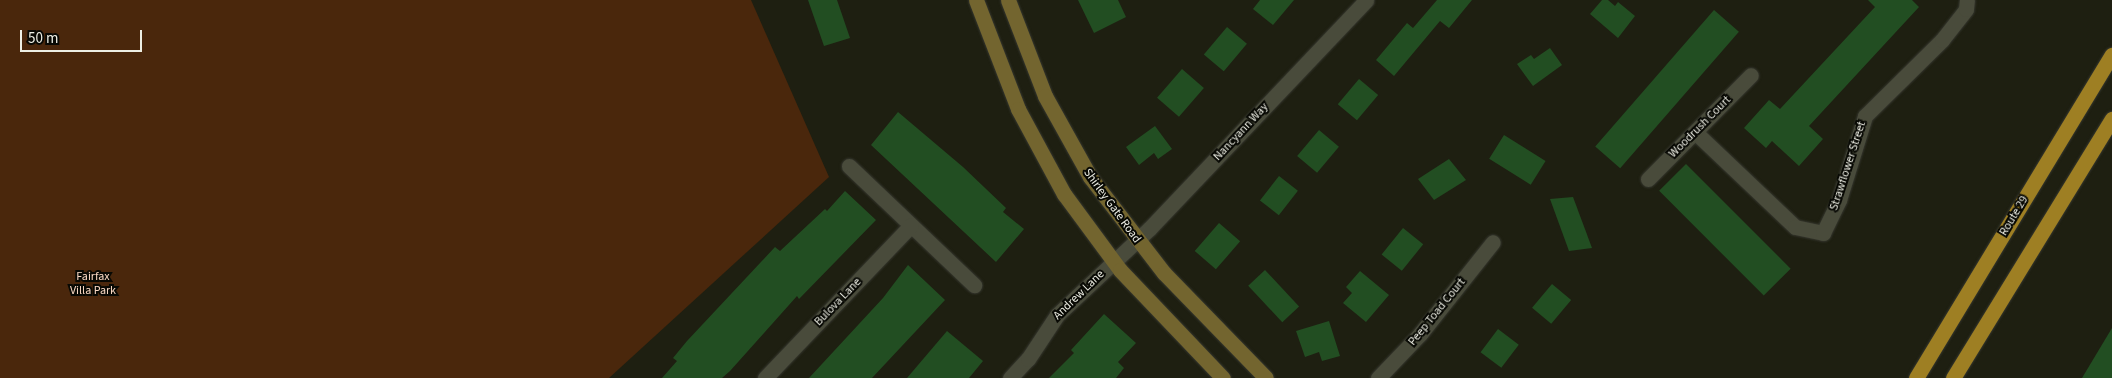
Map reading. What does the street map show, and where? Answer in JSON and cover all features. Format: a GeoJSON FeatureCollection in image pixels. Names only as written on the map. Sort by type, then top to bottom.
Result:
{"type":"FeatureCollection","features":[{"type":"Feature","properties":{"kind":"main road"},"geometry":{"type":"LineString","coordinates":[[976,0],[1001,70],[1039,152],[1064,194],[1114,262],[1223,378]]}},
{"type":"Feature","properties":{"kind":"main road","name":"Shirley Gate Road"},"geometry":{"type":"LineString","coordinates":[[1008,0],[1029,59],[1066,138],[1090,177],[1137,241],[1266,378]]}},
{"type":"Feature","properties":{"kind":"main road","name":"Route 29"},"geometry":{"type":"LineString","coordinates":[[1916,378],[2112,55]]}},
{"type":"Feature","properties":{"kind":"main road"},"geometry":{"type":"LineString","coordinates":[[1953,378],[2112,119]]}},
{"type":"Feature","properties":{"kind":"street","name":"Nancyann Way"},"geometry":{"type":"LineString","coordinates":[[1114,262],[1137,241],[1366,0]]}},
{"type":"Feature","properties":{"kind":"street","name":"Strawflower Street"},"geometry":{"type":"LineString","coordinates":[[1695,132],[1795,228],[1823,233],[1839,200],[1865,116],[1942,40],[1966,9],[1967,0]]}},
{"type":"Feature","properties":{"kind":"street","name":"Woodrush Court"},"geometry":{"type":"LineString","coordinates":[[1648,179],[1751,75]]}},
{"type":"Feature","properties":{"kind":"street"},"geometry":{"type":"LineString","coordinates":[[849,166],[974,285]]}},
{"type":"Feature","properties":{"kind":"street","name":"Bulova Lane"},"geometry":{"type":"LineString","coordinates":[[765,378],[912,225]]}},
{"type":"Feature","properties":{"kind":"street","name":"Peep Toad Court"},"geometry":{"type":"LineString","coordinates":[[1378,378],[1420,334],[1493,242]]}},
{"type":"Feature","properties":{"kind":"street","name":"Andrew Lane"},"geometry":{"type":"LineString","coordinates":[[1010,378],[1028,359],[1057,315],[1114,262]]}},
{"type":"Feature","properties":{"kind":"green space","name":"Fairfax Villa Park"},"geometry":{"type":"Polygon","coordinates":[[[0,0],[751,0],[829,177],[609,378],[0,378],[0,0]]]}},
{"type":"Feature","properties":{"kind":"building"},"geometry":{"type":"Polygon","coordinates":[[[808,0],[837,0],[850,38],[824,46],[808,0]]]}},
{"type":"Feature","properties":{"kind":"building"},"geometry":{"type":"Polygon","coordinates":[[[1078,0],[1118,0],[1126,17],[1094,33],[1078,0]]]}},
{"type":"Feature","properties":{"kind":"building"},"geometry":{"type":"Polygon","coordinates":[[[1260,0],[1294,0],[1273,25],[1253,9],[1260,0]]]}},
{"type":"Feature","properties":{"kind":"building"},"geometry":{"type":"Polygon","coordinates":[[[1437,0],[1472,0],[1449,28],[1440,21],[1394,76],[1376,60],[1407,23],[1413,28],[1437,0]]]}},
{"type":"Feature","properties":{"kind":"building"},"geometry":{"type":"Polygon","coordinates":[[[1602,0],[1608,0],[1615,6],[1618,2],[1635,16],[1618,38],[1590,14],[1602,0]]]}},
{"type":"Feature","properties":{"kind":"building"},"geometry":{"type":"Polygon","coordinates":[[[1868,0],[1912,0],[1919,7],[1809,126],[1823,139],[1799,166],[1772,141],[1766,148],[1744,128],[1769,100],[1780,109],[1875,7],[1868,0]]]}},
{"type":"Feature","properties":{"kind":"building"},"geometry":{"type":"Polygon","coordinates":[[[1714,10],[1739,32],[1620,168],[1595,147],[1714,10]]]}},
{"type":"Feature","properties":{"kind":"building"},"geometry":{"type":"Polygon","coordinates":[[[1227,27],[1247,44],[1224,71],[1204,55],[1227,27]]]}},
{"type":"Feature","properties":{"kind":"building"},"geometry":{"type":"Polygon","coordinates":[[[1550,48],[1562,65],[1533,86],[1517,64],[1531,55],[1534,59],[1550,48]]]}},
{"type":"Feature","properties":{"kind":"building"},"geometry":{"type":"Polygon","coordinates":[[[1182,69],[1204,88],[1179,117],[1157,98],[1182,69]]]}},
{"type":"Feature","properties":{"kind":"building"},"geometry":{"type":"Polygon","coordinates":[[[1359,79],[1378,95],[1357,120],[1338,104],[1359,79]]]}},
{"type":"Feature","properties":{"kind":"building"},"geometry":{"type":"Polygon","coordinates":[[[898,112],[963,167],[1006,208],[1003,212],[1024,229],[996,262],[871,145],[898,112]]]}},
{"type":"Feature","properties":{"kind":"building"},"geometry":{"type":"Polygon","coordinates":[[[1155,126],[1172,149],[1158,159],[1154,153],[1139,165],[1126,147],[1155,126]]]}},
{"type":"Feature","properties":{"kind":"building"},"geometry":{"type":"Polygon","coordinates":[[[1319,130],[1339,147],[1317,173],[1297,156],[1319,130]]]}},
{"type":"Feature","properties":{"kind":"building"},"geometry":{"type":"Polygon","coordinates":[[[1504,135],[1546,161],[1531,185],[1489,159],[1504,135]]]}},
{"type":"Feature","properties":{"kind":"building"},"geometry":{"type":"Polygon","coordinates":[[[1449,159],[1466,180],[1434,200],[1418,179],[1449,159]]]}},
{"type":"Feature","properties":{"kind":"building"},"geometry":{"type":"Polygon","coordinates":[[[1686,164],[1791,269],[1764,296],[1659,191],[1686,164]]]}},
{"type":"Feature","properties":{"kind":"building"},"geometry":{"type":"Polygon","coordinates":[[[1279,176],[1298,191],[1279,215],[1260,200],[1279,176]]]}},
{"type":"Feature","properties":{"kind":"building"},"geometry":{"type":"Polygon","coordinates":[[[845,191],[876,220],[799,299],[797,296],[730,371],[722,378],[662,378],[677,361],[673,358],[687,341],[775,247],[780,251],[825,209],[827,211],[845,191]]]}},
{"type":"Feature","properties":{"kind":"building"},"geometry":{"type":"Polygon","coordinates":[[[1573,197],[1592,248],[1569,251],[1550,199],[1573,197]]]}},
{"type":"Feature","properties":{"kind":"building"},"geometry":{"type":"Polygon","coordinates":[[[1219,223],[1240,241],[1216,269],[1195,251],[1219,223]]]}},
{"type":"Feature","properties":{"kind":"building"},"geometry":{"type":"Polygon","coordinates":[[[1403,228],[1423,244],[1402,271],[1382,254],[1403,228]]]}},
{"type":"Feature","properties":{"kind":"building"},"geometry":{"type":"Polygon","coordinates":[[[908,265],[945,300],[872,378],[809,378],[883,298],[908,265]]]}},
{"type":"Feature","properties":{"kind":"building"},"geometry":{"type":"Polygon","coordinates":[[[1265,270],[1299,307],[1282,322],[1248,286],[1265,270]]]}},
{"type":"Feature","properties":{"kind":"building"},"geometry":{"type":"Polygon","coordinates":[[[1360,271],[1389,295],[1366,322],[1343,303],[1352,293],[1346,287],[1360,271]]]}},
{"type":"Feature","properties":{"kind":"building"},"geometry":{"type":"Polygon","coordinates":[[[1552,284],[1571,300],[1551,324],[1532,308],[1552,284]]]}},
{"type":"Feature","properties":{"kind":"building"},"geometry":{"type":"Polygon","coordinates":[[[1104,314],[1136,343],[1118,362],[1124,368],[1116,378],[1049,378],[1074,353],[1071,350],[1104,314]]]}},
{"type":"Feature","properties":{"kind":"building"},"geometry":{"type":"Polygon","coordinates":[[[1329,321],[1340,356],[1322,361],[1319,352],[1305,357],[1296,331],[1329,321]]]}},
{"type":"Feature","properties":{"kind":"building"},"geometry":{"type":"Polygon","coordinates":[[[2112,328],[2112,378],[2082,378],[2112,328]]]}},
{"type":"Feature","properties":{"kind":"building"},"geometry":{"type":"Polygon","coordinates":[[[1498,329],[1519,345],[1501,368],[1481,352],[1498,329]]]}},
{"type":"Feature","properties":{"kind":"building"},"geometry":{"type":"Polygon","coordinates":[[[947,331],[983,361],[969,378],[907,378],[947,331]]]}}]}
